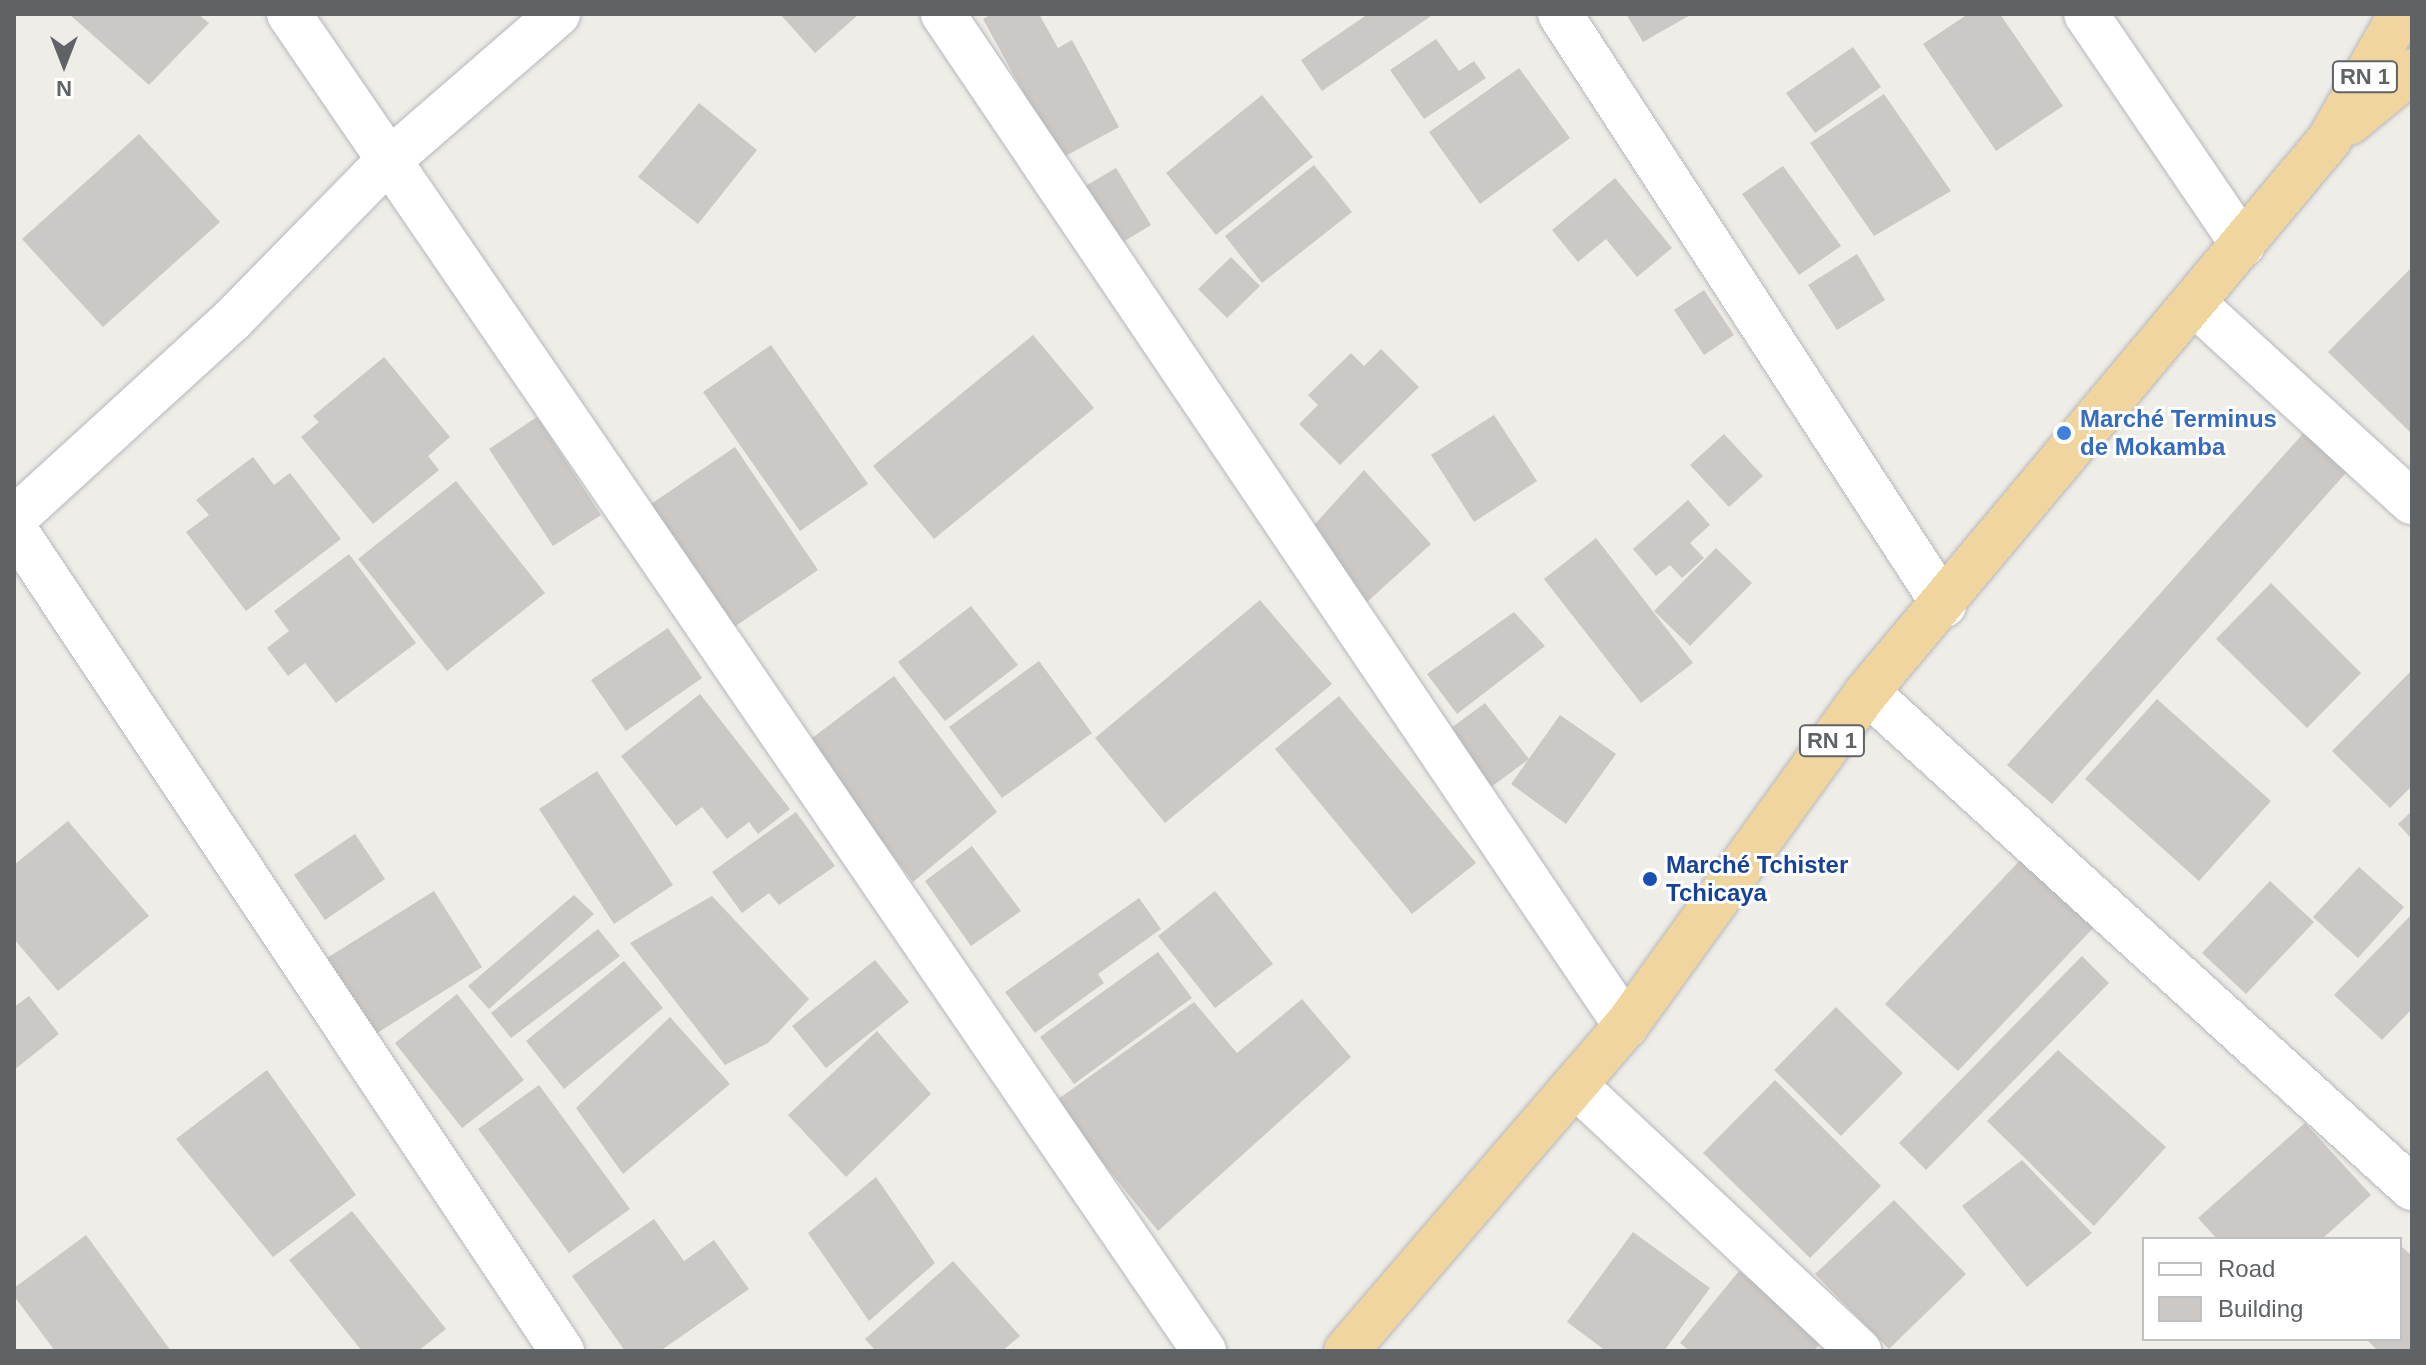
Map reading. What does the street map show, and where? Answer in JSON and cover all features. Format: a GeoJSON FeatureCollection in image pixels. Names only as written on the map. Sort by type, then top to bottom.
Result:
{"type":"FeatureCollection","features":[{"type":"Feature","properties":{"kind":"highway","name":"RN 1"},"geometry":{"type":"LineString","coordinates":[[1346,1351],[1626,1026],[1867,692],[2197,306],[2329,140],[2401,14]]}},
{"type":"Feature","properties":{"kind":"highway","name":"RN 1"},"geometry":{"type":"LineString","coordinates":[[2329,140],[2412,71]]}},
{"type":"Feature","properties":{"kind":"street"},"geometry":{"type":"LineString","coordinates":[[289,14],[385,164],[1204,1351]]}},
{"type":"Feature","properties":{"kind":"street"},"geometry":{"type":"LineString","coordinates":[[14,519],[232,320],[385,164],[558,14]]}},
{"type":"Feature","properties":{"kind":"street"},"geometry":{"type":"LineString","coordinates":[[943,14],[1626,1026]]}},
{"type":"Feature","properties":{"kind":"street"},"geometry":{"type":"LineString","coordinates":[[1560,14],[1944,605]]}},
{"type":"Feature","properties":{"kind":"street"},"geometry":{"type":"LineString","coordinates":[[2086,14],[2243,245]]}},
{"type":"Feature","properties":{"kind":"street"},"geometry":{"type":"LineString","coordinates":[[2197,306],[2412,502]]}},
{"type":"Feature","properties":{"kind":"street"},"geometry":{"type":"LineString","coordinates":[[14,528],[562,1351]]}},
{"type":"Feature","properties":{"kind":"street"},"geometry":{"type":"LineString","coordinates":[[1867,692],[2412,1188]]}},
{"type":"Feature","properties":{"kind":"street"},"geometry":{"type":"LineString","coordinates":[[1576,1086],[1859,1351]]}},
{"type":"Feature","properties":{"kind":"building"},"geometry":{"type":"Polygon","coordinates":[[[69,14],[198,14],[209,23],[149,85],[69,14]]]}},
{"type":"Feature","properties":{"kind":"building"},"geometry":{"type":"Polygon","coordinates":[[[780,14],[859,14],[815,53],[780,14]]]}},
{"type":"Feature","properties":{"kind":"building"},"geometry":{"type":"Polygon","coordinates":[[[992,14],[1039,14],[1058,48],[1072,40],[1119,127],[1060,159],[983,19],[992,14]]]}},
{"type":"Feature","properties":{"kind":"building"},"geometry":{"type":"Polygon","coordinates":[[[1368,14],[1434,14],[1322,91],[1301,60],[1368,14]]]}},
{"type":"Feature","properties":{"kind":"building"},"geometry":{"type":"Polygon","coordinates":[[[1626,14],[1692,14],[1643,42],[1626,14]]]}},
{"type":"Feature","properties":{"kind":"building"},"geometry":{"type":"Polygon","coordinates":[[[1968,14],[2000,14],[2063,106],[1996,151],[1923,44],[1968,14]]]}},
{"type":"Feature","properties":{"kind":"building"},"geometry":{"type":"Polygon","coordinates":[[[1436,39],[1459,71],[1474,61],[1486,78],[1424,119],[1390,70],[1436,39]]]}},
{"type":"Feature","properties":{"kind":"building"},"geometry":{"type":"Polygon","coordinates":[[[1853,47],[1881,87],[1815,133],[1786,93],[1853,47]]]}},
{"type":"Feature","properties":{"kind":"building"},"geometry":{"type":"Polygon","coordinates":[[[1519,68],[1570,138],[1480,204],[1429,132],[1519,68]]]}},
{"type":"Feature","properties":{"kind":"building"},"geometry":{"type":"Polygon","coordinates":[[[1884,94],[1951,191],[1874,236],[1810,143],[1884,94]]]}},
{"type":"Feature","properties":{"kind":"building"},"geometry":{"type":"Polygon","coordinates":[[[1262,95],[1313,157],[1216,235],[1166,173],[1262,95]]]}},
{"type":"Feature","properties":{"kind":"building"},"geometry":{"type":"Polygon","coordinates":[[[699,103],[757,150],[698,224],[638,177],[699,103]]]}},
{"type":"Feature","properties":{"kind":"building"},"geometry":{"type":"Polygon","coordinates":[[[139,134],[220,222],[103,327],[22,239],[139,134]]]}},
{"type":"Feature","properties":{"kind":"building"},"geometry":{"type":"Polygon","coordinates":[[[1314,165],[1352,212],[1262,283],[1225,236],[1314,165]]]}},
{"type":"Feature","properties":{"kind":"building"},"geometry":{"type":"Polygon","coordinates":[[[1783,166],[1841,246],[1799,275],[1742,194],[1783,166]]]}},
{"type":"Feature","properties":{"kind":"building"},"geometry":{"type":"Polygon","coordinates":[[[1116,168],[1151,225],[1108,251],[1072,194],[1116,168]]]}},
{"type":"Feature","properties":{"kind":"building"},"geometry":{"type":"Polygon","coordinates":[[[1615,178],[1672,248],[1637,277],[1606,239],[1578,262],[1552,230],[1615,178]]]}},
{"type":"Feature","properties":{"kind":"building"},"geometry":{"type":"Polygon","coordinates":[[[1857,254],[1885,300],[1837,330],[1808,285],[1857,254]]]}},
{"type":"Feature","properties":{"kind":"building"},"geometry":{"type":"Polygon","coordinates":[[[1231,257],[1260,286],[1227,318],[1198,289],[1231,257]]]}},
{"type":"Feature","properties":{"kind":"building"},"geometry":{"type":"Polygon","coordinates":[[[2412,267],[2412,434],[2328,352],[2412,267]]]}},
{"type":"Feature","properties":{"kind":"building"},"geometry":{"type":"Polygon","coordinates":[[[1704,290],[1734,335],[1704,355],[1674,310],[1704,290]]]}},
{"type":"Feature","properties":{"kind":"building"},"geometry":{"type":"Polygon","coordinates":[[[1033,335],[1094,408],[934,539],[873,466],[1033,335]]]}},
{"type":"Feature","properties":{"kind":"building"},"geometry":{"type":"Polygon","coordinates":[[[771,345],[868,484],[800,531],[703,392],[771,345]]]}},
{"type":"Feature","properties":{"kind":"building"},"geometry":{"type":"Polygon","coordinates":[[[1381,349],[1419,387],[1340,465],[1299,424],[1318,405],[1308,395],[1351,353],[1364,366],[1381,349]]]}},
{"type":"Feature","properties":{"kind":"building"},"geometry":{"type":"Polygon","coordinates":[[[384,357],[450,437],[428,456],[439,470],[373,524],[301,437],[319,422],[313,416],[384,357]]]}},
{"type":"Feature","properties":{"kind":"building"},"geometry":{"type":"Polygon","coordinates":[[[1494,415],[1537,481],[1474,522],[1431,455],[1494,415]]]}},
{"type":"Feature","properties":{"kind":"building"},"geometry":{"type":"Polygon","coordinates":[[[537,417],[601,515],[553,546],[489,449],[537,417]]]}},
{"type":"Feature","properties":{"kind":"building"},"geometry":{"type":"Polygon","coordinates":[[[2308,428],[2352,466],[2052,804],[2007,765],[2308,428]]]}},
{"type":"Feature","properties":{"kind":"building"},"geometry":{"type":"Polygon","coordinates":[[[1724,434],[1763,476],[1729,507],[1690,465],[1724,434]]]}},
{"type":"Feature","properties":{"kind":"building"},"geometry":{"type":"Polygon","coordinates":[[[735,447],[818,570],[734,627],[651,504],[735,447]]]}},
{"type":"Feature","properties":{"kind":"building"},"geometry":{"type":"Polygon","coordinates":[[[253,457],[274,485],[290,473],[341,539],[246,611],[186,532],[209,515],[196,500],[253,457]]]}},
{"type":"Feature","properties":{"kind":"building"},"geometry":{"type":"Polygon","coordinates":[[[1364,470],[1431,544],[1367,602],[1306,534],[1364,470]]]}},
{"type":"Feature","properties":{"kind":"building"},"geometry":{"type":"Polygon","coordinates":[[[456,481],[545,593],[447,671],[358,559],[456,481]]]}},
{"type":"Feature","properties":{"kind":"building"},"geometry":{"type":"Polygon","coordinates":[[[1688,500],[1710,525],[1690,543],[1704,558],[1682,578],[1670,565],[1656,576],[1633,549],[1688,500]]]}},
{"type":"Feature","properties":{"kind":"building"},"geometry":{"type":"Polygon","coordinates":[[[1596,538],[1693,663],[1641,703],[1544,579],[1596,538]]]}},
{"type":"Feature","properties":{"kind":"building"},"geometry":{"type":"Polygon","coordinates":[[[1716,548],[1752,583],[1690,646],[1654,611],[1716,548]]]}},
{"type":"Feature","properties":{"kind":"building"},"geometry":{"type":"Polygon","coordinates":[[[349,554],[416,643],[336,703],[305,663],[288,676],[267,648],[289,631],[274,611],[349,554]]]}},
{"type":"Feature","properties":{"kind":"building"},"geometry":{"type":"Polygon","coordinates":[[[2271,583],[2361,673],[2307,728],[2216,639],[2271,583]]]}},
{"type":"Feature","properties":{"kind":"building"},"geometry":{"type":"Polygon","coordinates":[[[1260,600],[1332,684],[1165,823],[1095,738],[1260,600]]]}},
{"type":"Feature","properties":{"kind":"building"},"geometry":{"type":"Polygon","coordinates":[[[971,606],[1018,665],[945,721],[898,662],[971,606]]]}},
{"type":"Feature","properties":{"kind":"building"},"geometry":{"type":"Polygon","coordinates":[[[1514,612],[1545,646],[1457,714],[1427,674],[1514,612]]]}},
{"type":"Feature","properties":{"kind":"building"},"geometry":{"type":"Polygon","coordinates":[[[668,628],[702,678],[626,731],[591,680],[668,628]]]}},
{"type":"Feature","properties":{"kind":"building"},"geometry":{"type":"Polygon","coordinates":[[[1039,661],[1092,733],[1002,798],[949,727],[1039,661]]]}},
{"type":"Feature","properties":{"kind":"building"},"geometry":{"type":"Polygon","coordinates":[[[2412,670],[2412,786],[2390,808],[2332,751],[2412,670]]]}},
{"type":"Feature","properties":{"kind":"building"},"geometry":{"type":"Polygon","coordinates":[[[894,676],[997,812],[913,882],[807,742],[894,676]]]}},
{"type":"Feature","properties":{"kind":"building"},"geometry":{"type":"Polygon","coordinates":[[[700,694],[790,809],[758,834],[749,822],[727,839],[702,807],[676,826],[621,756],[700,694]]]}},
{"type":"Feature","properties":{"kind":"building"},"geometry":{"type":"Polygon","coordinates":[[[1339,696],[1476,863],[1412,914],[1275,749],[1339,696]]]}},
{"type":"Feature","properties":{"kind":"building"},"geometry":{"type":"Polygon","coordinates":[[[2157,699],[2271,801],[2199,881],[2085,779],[2157,699]]]}},
{"type":"Feature","properties":{"kind":"building"},"geometry":{"type":"Polygon","coordinates":[[[1485,703],[1529,759],[1479,796],[1435,740],[1485,703]]]}},
{"type":"Feature","properties":{"kind":"building"},"geometry":{"type":"Polygon","coordinates":[[[1560,715],[1616,754],[1566,824],[1511,784],[1560,715]]]}},
{"type":"Feature","properties":{"kind":"building"},"geometry":{"type":"Polygon","coordinates":[[[597,771],[673,885],[614,924],[539,809],[597,771]]]}},
{"type":"Feature","properties":{"kind":"building"},"geometry":{"type":"Polygon","coordinates":[[[2412,811],[2412,839],[2398,824],[2412,811]]]}},
{"type":"Feature","properties":{"kind":"building"},"geometry":{"type":"Polygon","coordinates":[[[796,812],[835,866],[779,905],[769,893],[742,913],[712,872],[796,812]]]}},
{"type":"Feature","properties":{"kind":"building"},"geometry":{"type":"Polygon","coordinates":[[[68,821],[149,916],[58,991],[14,939],[14,865],[68,821]]]}},
{"type":"Feature","properties":{"kind":"building"},"geometry":{"type":"Polygon","coordinates":[[[355,834],[385,879],[325,920],[294,875],[355,834]]]}},
{"type":"Feature","properties":{"kind":"building"},"geometry":{"type":"Polygon","coordinates":[[[972,846],[1021,911],[971,946],[925,881],[972,846]]]}},
{"type":"Feature","properties":{"kind":"building"},"geometry":{"type":"Polygon","coordinates":[[[2023,857],[2096,925],[1958,1071],[1885,1004],[2023,857]]]}},
{"type":"Feature","properties":{"kind":"building"},"geometry":{"type":"Polygon","coordinates":[[[2359,867],[2404,907],[2358,958],[2313,917],[2359,867]]]}},
{"type":"Feature","properties":{"kind":"building"},"geometry":{"type":"Polygon","coordinates":[[[2270,881],[2314,922],[2246,994],[2202,953],[2270,881]]]}},
{"type":"Feature","properties":{"kind":"building"},"geometry":{"type":"Polygon","coordinates":[[[434,891],[482,967],[374,1035],[327,958],[434,891]]]}},
{"type":"Feature","properties":{"kind":"building"},"geometry":{"type":"Polygon","coordinates":[[[1215,891],[1273,964],[1215,1008],[1158,936],[1215,891]]]}},
{"type":"Feature","properties":{"kind":"building"},"geometry":{"type":"Polygon","coordinates":[[[574,895],[594,914],[489,1009],[468,986],[574,895]]]}},
{"type":"Feature","properties":{"kind":"building"},"geometry":{"type":"Polygon","coordinates":[[[712,896],[809,999],[768,1043],[725,1065],[630,943],[712,896]]]}},
{"type":"Feature","properties":{"kind":"building"},"geometry":{"type":"Polygon","coordinates":[[[1139,898],[1161,929],[1098,974],[1104,983],[1035,1033],[1005,992],[1139,898]]]}},
{"type":"Feature","properties":{"kind":"building"},"geometry":{"type":"Polygon","coordinates":[[[2412,914],[2412,1009],[2382,1040],[2334,995],[2412,914]]]}},
{"type":"Feature","properties":{"kind":"building"},"geometry":{"type":"Polygon","coordinates":[[[598,929],[620,956],[511,1038],[491,1013],[598,929]]]}},
{"type":"Feature","properties":{"kind":"building"},"geometry":{"type":"Polygon","coordinates":[[[1158,952],[1192,998],[1074,1084],[1040,1037],[1158,952]]]}},
{"type":"Feature","properties":{"kind":"building"},"geometry":{"type":"Polygon","coordinates":[[[2082,956],[2109,983],[1926,1170],[1899,1143],[2082,956]]]}},
{"type":"Feature","properties":{"kind":"building"},"geometry":{"type":"Polygon","coordinates":[[[875,960],[909,1002],[826,1068],[792,1026],[875,960]]]}},
{"type":"Feature","properties":{"kind":"building"},"geometry":{"type":"Polygon","coordinates":[[[624,961],[663,1008],[564,1089],[526,1041],[624,961]]]}},
{"type":"Feature","properties":{"kind":"building"},"geometry":{"type":"Polygon","coordinates":[[[457,994],[524,1080],[462,1128],[395,1043],[457,994]]]}},
{"type":"Feature","properties":{"kind":"building"},"geometry":{"type":"Polygon","coordinates":[[[29,996],[59,1034],[14,1070],[14,1007],[29,996]]]}},
{"type":"Feature","properties":{"kind":"building"},"geometry":{"type":"Polygon","coordinates":[[[1302,999],[1351,1057],[1158,1231],[1054,1102],[1194,1002],[1237,1053],[1302,999]]]}},
{"type":"Feature","properties":{"kind":"building"},"geometry":{"type":"Polygon","coordinates":[[[1836,1007],[1903,1073],[1841,1136],[1774,1070],[1836,1007]]]}},
{"type":"Feature","properties":{"kind":"building"},"geometry":{"type":"Polygon","coordinates":[[[670,1017],[730,1084],[623,1174],[576,1108],[670,1017]]]}},
{"type":"Feature","properties":{"kind":"building"},"geometry":{"type":"Polygon","coordinates":[[[877,1031],[931,1094],[846,1177],[788,1115],[877,1031]]]}},
{"type":"Feature","properties":{"kind":"building"},"geometry":{"type":"Polygon","coordinates":[[[2058,1050],[2166,1147],[2094,1226],[1987,1121],[2058,1050]]]}},
{"type":"Feature","properties":{"kind":"building"},"geometry":{"type":"Polygon","coordinates":[[[267,1070],[356,1195],[273,1257],[176,1139],[267,1070]]]}},
{"type":"Feature","properties":{"kind":"building"},"geometry":{"type":"Polygon","coordinates":[[[1775,1080],[1881,1186],[1810,1258],[1703,1153],[1775,1080]]]}},
{"type":"Feature","properties":{"kind":"building"},"geometry":{"type":"Polygon","coordinates":[[[539,1085],[630,1209],[569,1253],[478,1129],[539,1085]]]}},
{"type":"Feature","properties":{"kind":"building"},"geometry":{"type":"Polygon","coordinates":[[[2305,1123],[2371,1195],[2324,1237],[2215,1237],[2198,1218],[2305,1123]]]}},
{"type":"Feature","properties":{"kind":"building"},"geometry":{"type":"Polygon","coordinates":[[[2022,1160],[2092,1233],[2027,1287],[1962,1206],[2022,1160]]]}},
{"type":"Feature","properties":{"kind":"building"},"geometry":{"type":"Polygon","coordinates":[[[876,1177],[935,1263],[869,1321],[808,1233],[876,1177]]]}},
{"type":"Feature","properties":{"kind":"building"},"geometry":{"type":"Polygon","coordinates":[[[1894,1200],[1966,1274],[1889,1349],[1815,1274],[1894,1200]]]}},
{"type":"Feature","properties":{"kind":"building"},"geometry":{"type":"Polygon","coordinates":[[[352,1211],[446,1329],[418,1351],[362,1351],[289,1260],[352,1211]]]}},
{"type":"Feature","properties":{"kind":"building"},"geometry":{"type":"Polygon","coordinates":[[[654,1219],[684,1261],[714,1240],[749,1289],[660,1351],[625,1351],[572,1276],[654,1219]]]}},
{"type":"Feature","properties":{"kind":"building"},"geometry":{"type":"Polygon","coordinates":[[[1633,1232],[1710,1288],[1664,1351],[1606,1351],[1567,1322],[1633,1232]]]}},
{"type":"Feature","properties":{"kind":"building"},"geometry":{"type":"Polygon","coordinates":[[[86,1235],[171,1351],[55,1351],[14,1296],[14,1288],[86,1235]]]}},
{"type":"Feature","properties":{"kind":"building"},"geometry":{"type":"Polygon","coordinates":[[[2402,1247],[2412,1256],[2412,1351],[2378,1351],[2368,1341],[2402,1341],[2402,1247]]]}},
{"type":"Feature","properties":{"kind":"building"},"geometry":{"type":"Polygon","coordinates":[[[953,1261],[1020,1336],[1002,1351],[876,1351],[865,1339],[953,1261]]]}},
{"type":"Feature","properties":{"kind":"building"},"geometry":{"type":"Polygon","coordinates":[[[1739,1271],[1824,1338],[1814,1351],[1690,1351],[1680,1343],[1739,1271]]]}},
{"type":"Feature","properties":{"kind":"place","name":"Marché Terminus de Mokamba"},"geometry":{"type":"Point","coordinates":[2064,433]}},
{"type":"Feature","properties":{"kind":"place","name":"Marché Tchister Tchicaya"},"geometry":{"type":"Point","coordinates":[1650,879]}}]}
